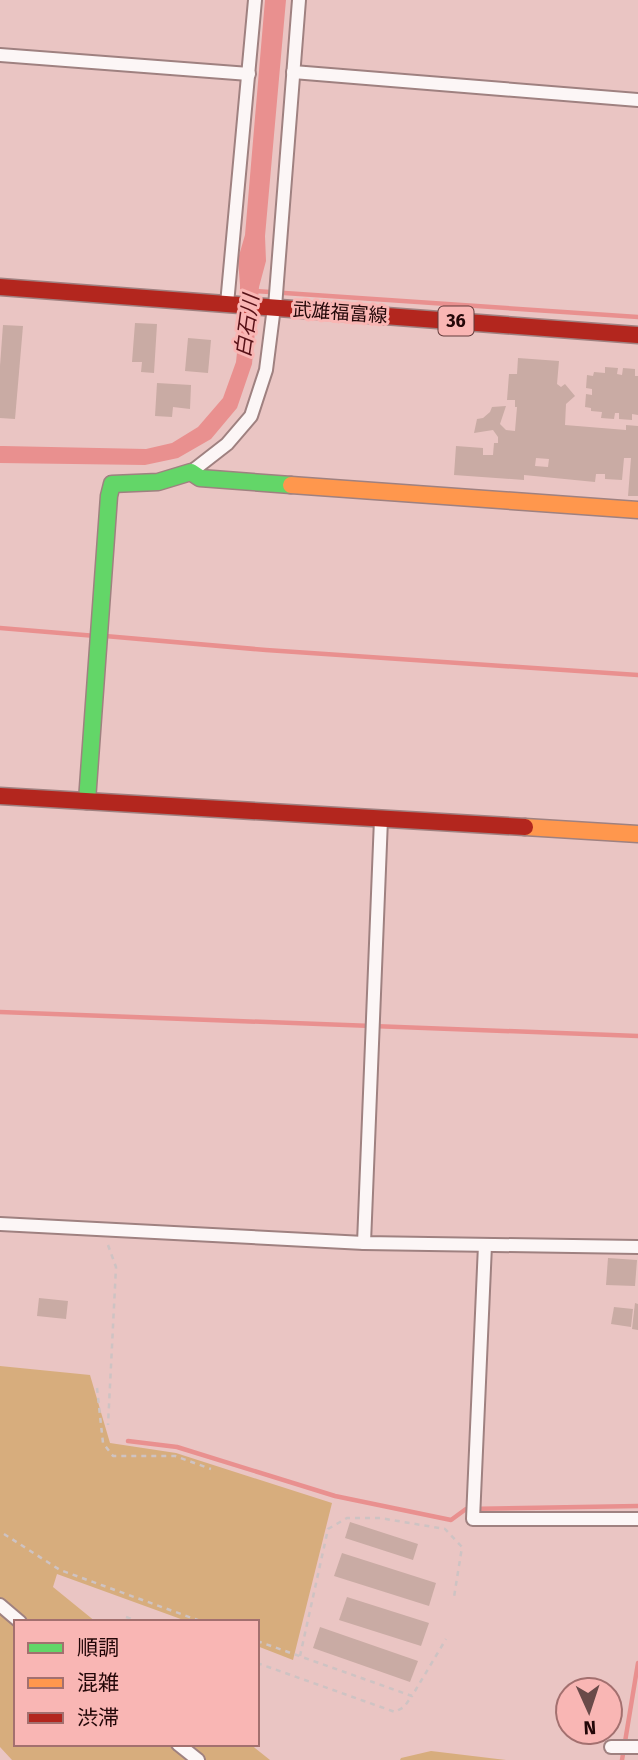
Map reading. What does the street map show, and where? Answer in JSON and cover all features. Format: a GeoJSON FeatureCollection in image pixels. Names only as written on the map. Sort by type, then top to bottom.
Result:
{"type":"FeatureCollection","features":[{"type":"Feature","properties":{"kind":"street"},"geometry":{"type":"LineString","coordinates":[[228,304],[255,0]]}},
{"type":"Feature","properties":{"kind":"street"},"geometry":{"type":"LineString","coordinates":[[87,801],[112,484],[158,482],[191,472],[227,444],[251,416],[266,370],[275,300],[299,0]]}},
{"type":"Feature","properties":{"kind":"street"},"geometry":{"type":"LineString","coordinates":[[0,55],[249,74]]}},
{"type":"Feature","properties":{"kind":"street"},"geometry":{"type":"LineString","coordinates":[[293,72],[638,100]]}},
{"type":"Feature","properties":{"kind":"street","name":"武雄福富線"},"geometry":{"type":"LineString","coordinates":[[0,287],[228,304],[275,300],[638,335]]}},
{"type":"Feature","properties":{"kind":"street"},"geometry":{"type":"LineString","coordinates":[[191,472],[200,478],[638,510]]}},
{"type":"Feature","properties":{"kind":"street"},"geometry":{"type":"LineString","coordinates":[[0,796],[638,834]]}},
{"type":"Feature","properties":{"kind":"street"},"geometry":{"type":"LineString","coordinates":[[364,1243],[381,819]]}},
{"type":"Feature","properties":{"kind":"street"},"geometry":{"type":"LineString","coordinates":[[0,1224],[364,1243],[638,1247]]}},
{"type":"Feature","properties":{"kind":"street"},"geometry":{"type":"LineString","coordinates":[[485,1245],[472,1519],[638,1518]]}},
{"type":"Feature","properties":{"kind":"street"},"geometry":{"type":"LineString","coordinates":[[0,1605],[18,1620]]}},
{"type":"Feature","properties":{"kind":"street"},"geometry":{"type":"LineString","coordinates":[[180,1746],[198,1760]]}},
{"type":"Feature","properties":{"kind":"street"},"geometry":{"type":"LineString","coordinates":[[611,1747],[638,1747]]}},
{"type":"Feature","properties":{"kind":"path"},"geometry":{"type":"LineString","coordinates":[[108,1245],[116,1267],[108,1425]]}},
{"type":"Feature","properties":{"kind":"path"},"geometry":{"type":"LineString","coordinates":[[97,1388],[103,1443],[113,1456],[175,1456],[211,1469]]}},
{"type":"Feature","properties":{"kind":"path"},"geometry":{"type":"LineString","coordinates":[[300,1657],[328,1529],[347,1518],[380,1518],[445,1530],[462,1547],[454,1597]]}},
{"type":"Feature","properties":{"kind":"path"},"geometry":{"type":"LineString","coordinates":[[4,1534],[60,1570],[198,1620]]}},
{"type":"Feature","properties":{"kind":"path"},"geometry":{"type":"LineString","coordinates":[[126,1617],[134,1620]]}},
{"type":"Feature","properties":{"kind":"path"},"geometry":{"type":"LineString","coordinates":[[259,1664],[395,1712],[404,1707],[412,1696],[446,1639]]}},
{"type":"Feature","properties":{"kind":"path"},"geometry":{"type":"LineString","coordinates":[[259,1642],[412,1696]]}},
{"type":"Feature","properties":{"kind":"shaded area"},"geometry":{"type":"Polygon","coordinates":[[[0,1366],[90,1375],[110,1443],[176,1453],[332,1503],[293,1660],[259,1647],[259,1620],[184,1620],[57,1574],[53,1587],[94,1620],[14,1620],[14,1746],[252,1746],[270,1760],[12,1760],[0,1747],[0,1366]]]}},
{"type":"Feature","properties":{"kind":"shaded area"},"geometry":{"type":"Polygon","coordinates":[[[431,1751],[506,1760],[400,1760],[431,1751]]]}},
{"type":"Feature","properties":{"kind":"water","name":"白石川"},"geometry":{"type":"Polygon","coordinates":[[[265,0],[286,0],[265,236],[266,261],[259,287],[252,364],[237,408],[211,439],[178,458],[145,465],[0,463],[0,446],[146,449],[172,443],[198,427],[223,398],[236,362],[240,324],[238,259],[245,235],[265,0]]]}},
{"type":"Feature","properties":{"kind":"building"},"geometry":{"type":"Polygon","coordinates":[[[135,323],[157,324],[154,373],[141,372],[142,362],[132,362],[135,323]]]}},
{"type":"Feature","properties":{"kind":"building"},"geometry":{"type":"Polygon","coordinates":[[[3,325],[23,326],[15,419],[0,418],[3,325]]]}},
{"type":"Feature","properties":{"kind":"building"},"geometry":{"type":"Polygon","coordinates":[[[188,338],[211,340],[208,373],[185,371],[188,338]]]}},
{"type":"Feature","properties":{"kind":"building"},"geometry":{"type":"Polygon","coordinates":[[[518,358],[559,361],[557,384],[561,387],[565,384],[575,396],[566,404],[565,425],[626,430],[626,425],[638,426],[638,496],[628,496],[631,458],[624,458],[622,480],[605,479],[605,474],[596,474],[595,482],[524,475],[524,480],[454,475],[456,446],[483,448],[483,455],[493,455],[494,443],[498,443],[498,437],[493,430],[474,433],[477,419],[483,418],[492,407],[506,406],[500,424],[506,430],[515,431],[517,407],[515,400],[507,400],[509,374],[517,374],[518,358]],[[536,458],[535,466],[548,467],[549,459],[536,458]]]}},
{"type":"Feature","properties":{"kind":"building"},"geometry":{"type":"Polygon","coordinates":[[[605,367],[618,368],[617,374],[622,375],[623,368],[635,369],[635,376],[638,376],[638,415],[632,414],[632,420],[619,419],[619,413],[615,413],[614,419],[601,418],[602,412],[591,411],[591,408],[585,407],[586,394],[592,395],[592,389],[586,388],[587,375],[593,376],[594,372],[605,373],[605,367]]]}},
{"type":"Feature","properties":{"kind":"building"},"geometry":{"type":"Polygon","coordinates":[[[157,383],[191,385],[190,409],[173,407],[172,417],[155,416],[157,383]]]}},
{"type":"Feature","properties":{"kind":"building"},"geometry":{"type":"Polygon","coordinates":[[[608,1258],[637,1260],[635,1286],[606,1285],[608,1258]]]}},
{"type":"Feature","properties":{"kind":"building"},"geometry":{"type":"Polygon","coordinates":[[[39,1298],[68,1301],[66,1319],[37,1316],[39,1298]]]}},
{"type":"Feature","properties":{"kind":"building"},"geometry":{"type":"Polygon","coordinates":[[[635,1303],[638,1304],[638,1330],[632,1329],[635,1303]]]}},
{"type":"Feature","properties":{"kind":"building"},"geometry":{"type":"Polygon","coordinates":[[[614,1307],[633,1309],[631,1327],[611,1324],[614,1307]]]}},
{"type":"Feature","properties":{"kind":"building"},"geometry":{"type":"Polygon","coordinates":[[[350,1522],[418,1544],[413,1560],[345,1538],[350,1522]]]}},
{"type":"Feature","properties":{"kind":"building"},"geometry":{"type":"Polygon","coordinates":[[[342,1553],[436,1583],[429,1606],[334,1576],[342,1553]]]}},
{"type":"Feature","properties":{"kind":"building"},"geometry":{"type":"Polygon","coordinates":[[[347,1597],[429,1623],[421,1646],[339,1620],[347,1597]]]}},
{"type":"Feature","properties":{"kind":"building"},"geometry":{"type":"Polygon","coordinates":[[[320,1627],[418,1661],[410,1682],[313,1648],[320,1627]]]}},
{"type":"Feature","properties":{"kind":"waterway","name":"白石川"},"geometry":{"type":"LineString","coordinates":[[255,291],[638,317]]}},
{"type":"Feature","properties":{"kind":"waterway"},"geometry":{"type":"LineString","coordinates":[[0,628],[96,636]]}},
{"type":"Feature","properties":{"kind":"waterway"},"geometry":{"type":"LineString","coordinates":[[105,636],[266,650],[638,675]]}},
{"type":"Feature","properties":{"kind":"waterway"},"geometry":{"type":"LineString","coordinates":[[0,1012],[638,1036]]}},
{"type":"Feature","properties":{"kind":"waterway"},"geometry":{"type":"LineString","coordinates":[[128,1441],[177,1447],[335,1496],[451,1520],[466,1509],[638,1506]]}},
{"type":"Feature","properties":{"kind":"waterway"},"geometry":{"type":"LineString","coordinates":[[622,1760],[638,1663]]}},
{"type":"Feature","properties":{"kind":"traffic: fast"},"geometry":{"type":"LineString","coordinates":[[87,801],[112,484],[158,482],[191,472],[200,478],[291,485]]}},
{"type":"Feature","properties":{"kind":"traffic: slow"},"geometry":{"type":"LineString","coordinates":[[291,485],[638,510]]}},
{"type":"Feature","properties":{"kind":"traffic: slow"},"geometry":{"type":"LineString","coordinates":[[525,827],[638,834]]}},
{"type":"Feature","properties":{"kind":"traffic: jam"},"geometry":{"type":"LineString","coordinates":[[0,287],[638,335]]}},
{"type":"Feature","properties":{"kind":"traffic: jam"},"geometry":{"type":"LineString","coordinates":[[0,796],[525,827]]}}]}
